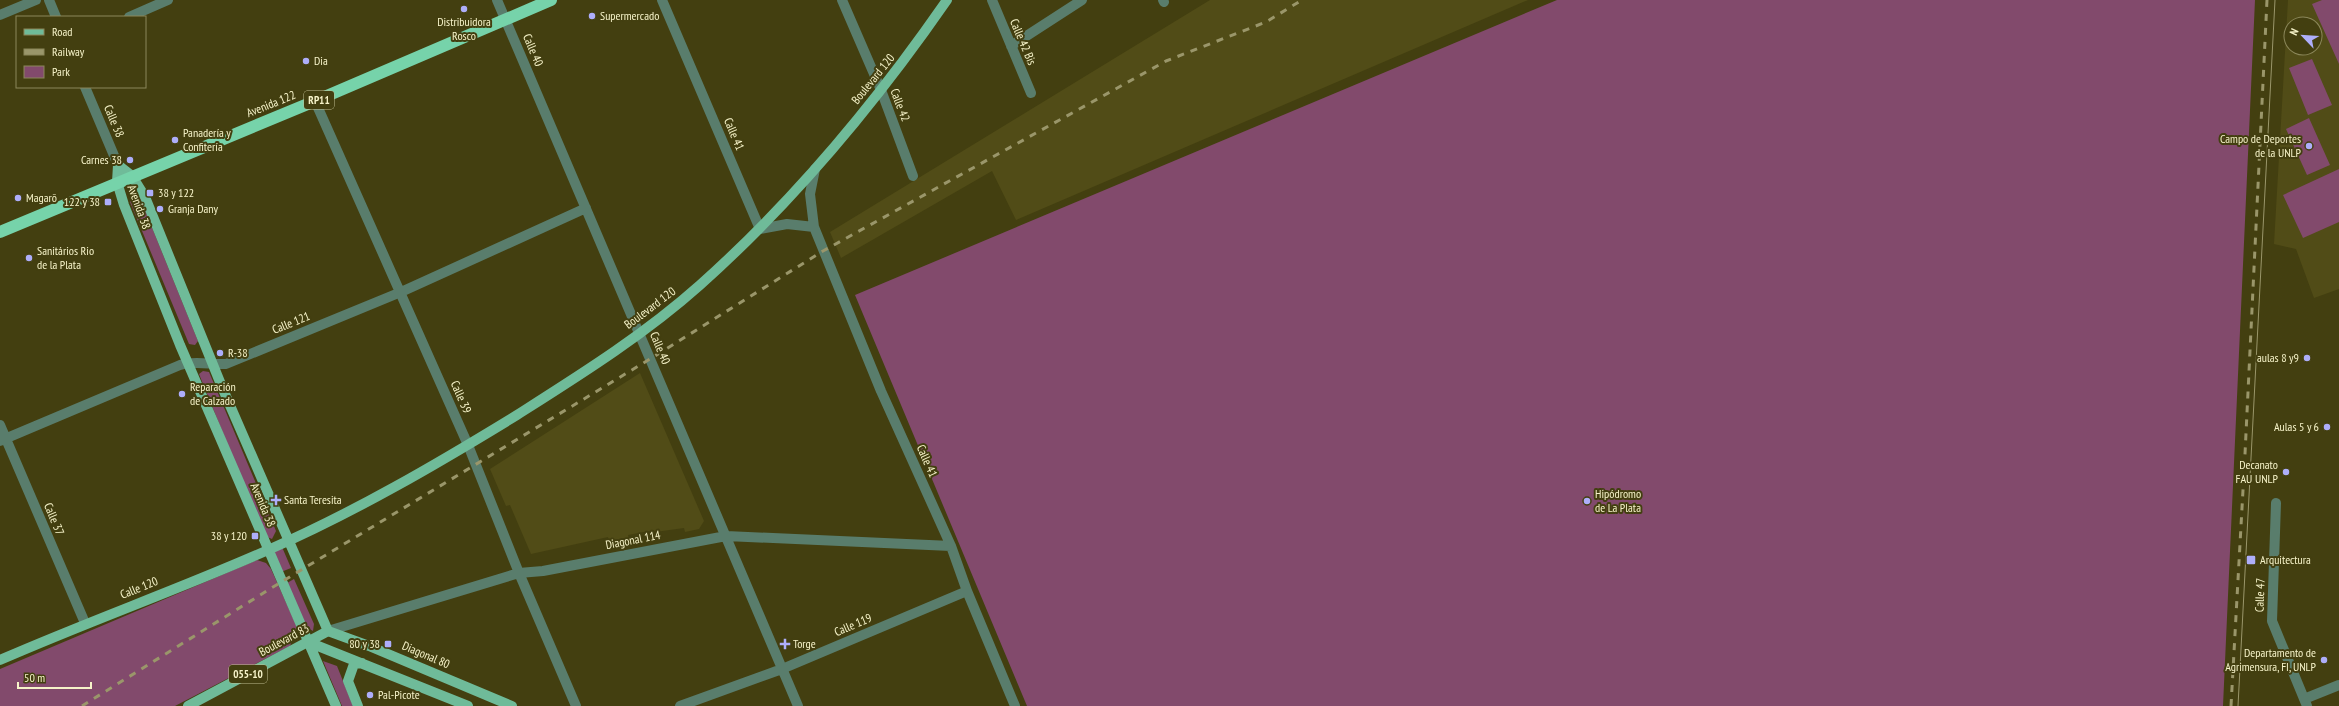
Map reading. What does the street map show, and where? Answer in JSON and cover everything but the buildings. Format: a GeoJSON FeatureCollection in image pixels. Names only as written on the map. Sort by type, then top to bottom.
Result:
{"type":"FeatureCollection","features":[{"type":"Feature","properties":{"kind":"highway","name":"Avenida 122"},"geometry":{"type":"LineString","coordinates":[[0,232],[117,182],[316,101],[551,0]]}},
{"type":"Feature","properties":{"kind":"main road","name":"Boulevard 120"},"geometry":{"type":"LineString","coordinates":[[287,540],[376,498],[468,445],[576,378],[639,333],[698,287],[760,229],[816,169],[908,57],[947,0]]}},
{"type":"Feature","properties":{"kind":"main road","name":"Avenida 38"},"geometry":{"type":"LineString","coordinates":[[118,165],[132,176],[145,197],[287,540],[328,631]]}},
{"type":"Feature","properties":{"kind":"main road","name":"Avenida 38"},"geometry":{"type":"LineString","coordinates":[[118,165],[117,182],[124,205],[188,362],[336,706]]}},
{"type":"Feature","properties":{"kind":"main road","name":"Calle 120"},"geometry":{"type":"LineString","coordinates":[[0,660],[85,623],[268,550],[287,540]]}},
{"type":"Feature","properties":{"kind":"main road","name":"Boulevard 83"},"geometry":{"type":"LineString","coordinates":[[188,706],[328,631]]}},
{"type":"Feature","properties":{"kind":"main road","name":"Diagonal 80"},"geometry":{"type":"LineString","coordinates":[[328,631],[369,646],[512,706]]}},
{"type":"Feature","properties":{"kind":"main road"},"geometry":{"type":"LineString","coordinates":[[308,642],[468,706]]}},
{"type":"Feature","properties":{"kind":"main road"},"geometry":{"type":"LineString","coordinates":[[358,706],[348,682],[354,664],[362,663]]}},
{"type":"Feature","properties":{"kind":"street"},"geometry":{"type":"LineString","coordinates":[[0,15],[36,0]]}},
{"type":"Feature","properties":{"kind":"street"},"geometry":{"type":"LineString","coordinates":[[49,0],[56,16]]}},
{"type":"Feature","properties":{"kind":"street"},"geometry":{"type":"LineString","coordinates":[[131,16],[168,0]]}},
{"type":"Feature","properties":{"kind":"street","name":"Calle 40"},"geometry":{"type":"LineString","coordinates":[[497,0],[798,706]]}},
{"type":"Feature","properties":{"kind":"street","name":"Calle 41"},"geometry":{"type":"LineString","coordinates":[[662,0],[760,229]]}},
{"type":"Feature","properties":{"kind":"street","name":"Calle 42"},"geometry":{"type":"LineString","coordinates":[[842,0],[881,90],[913,176]]}},
{"type":"Feature","properties":{"kind":"street","name":"Calle 42 Bis"},"geometry":{"type":"LineString","coordinates":[[992,0],[1031,93]]}},
{"type":"Feature","properties":{"kind":"street"},"geometry":{"type":"LineString","coordinates":[[1011,46],[1082,0]]}},
{"type":"Feature","properties":{"kind":"street","name":"Calle 38"},"geometry":{"type":"LineString","coordinates":[[85,88],[118,165]]}},
{"type":"Feature","properties":{"kind":"street","name":"Calle 39"},"geometry":{"type":"LineString","coordinates":[[316,101],[468,445],[519,573],[576,706]]}},
{"type":"Feature","properties":{"kind":"street","name":"Calle 41"},"geometry":{"type":"LineString","coordinates":[[816,169],[810,194],[814,227],[881,390],[952,546],[967,591],[1015,706]]}},
{"type":"Feature","properties":{"kind":"street","name":"Calle 121"},"geometry":{"type":"LineString","coordinates":[[3,440],[188,362],[214,365],[226,364],[401,292],[586,208]]}},
{"type":"Feature","properties":{"kind":"street"},"geometry":{"type":"LineString","coordinates":[[760,229],[787,224],[814,227]]}},
{"type":"Feature","properties":{"kind":"street","name":"Calle 37"},"geometry":{"type":"LineString","coordinates":[[0,425],[3,440],[85,623]]}},
{"type":"Feature","properties":{"kind":"street","name":"Calle 47"},"geometry":{"type":"LineString","coordinates":[[2276,502],[2272,621],[2305,703]]}},
{"type":"Feature","properties":{"kind":"street","name":"Diagonal 114"},"geometry":{"type":"LineString","coordinates":[[328,631],[519,573],[543,571],[726,536],[952,546]]}},
{"type":"Feature","properties":{"kind":"street","name":"Calle 119"},"geometry":{"type":"LineString","coordinates":[[680,706],[782,669],[967,591]]}},
{"type":"Feature","properties":{"kind":"street"},"geometry":{"type":"LineString","coordinates":[[2305,703],[2339,685]]}},
{"type":"Feature","properties":{"kind":"shaded area"},"geometry":{"type":"Polygon","coordinates":[[[1210,0],[1528,0],[1016,220],[992,171],[841,258],[830,232],[1210,0]]]}},
{"type":"Feature","properties":{"kind":"shaded area","name":"Campo de Deportes de la UNLP"},"geometry":{"type":"Polygon","coordinates":[[[2288,0],[2339,0],[2339,289],[2314,298],[2296,249],[2274,244],[2285,56],[2323,56],[2323,16],[2287,16],[2288,0]]]}},
{"type":"Feature","properties":{"kind":"shaded area"},"geometry":{"type":"Polygon","coordinates":[[[640,373],[704,521],[699,529],[685,532],[684,528],[655,532],[654,530],[628,535],[629,539],[609,542],[608,537],[531,554],[510,505],[506,506],[490,469],[640,373]]]}},
{"type":"Feature","properties":{"kind":"green space","name":"Hipódromo de La Plata"},"geometry":{"type":"Polygon","coordinates":[[[1557,0],[2255,0],[2223,706],[1027,706],[855,295],[1557,0]]]}},
{"type":"Feature","properties":{"kind":"green space"},"geometry":{"type":"Polygon","coordinates":[[[2322,0],[2339,0],[2339,64],[2323,28],[2323,16],[2317,16],[2312,4],[2322,0]]]}},
{"type":"Feature","properties":{"kind":"green space"},"geometry":{"type":"Polygon","coordinates":[[[2312,59],[2332,105],[2308,115],[2289,68],[2312,59]]]}},
{"type":"Feature","properties":{"kind":"green space"},"geometry":{"type":"Polygon","coordinates":[[[2309,118],[2330,165],[2307,175],[2286,129],[2309,118]]]}},
{"type":"Feature","properties":{"kind":"green space"},"geometry":{"type":"Polygon","coordinates":[[[2339,169],[2339,222],[2303,238],[2283,195],[2339,169]]]}},
{"type":"Feature","properties":{"kind":"green space"},"geometry":{"type":"Polygon","coordinates":[[[134,198],[140,198],[198,341],[195,345],[189,344],[130,202],[134,198]]]}},
{"type":"Feature","properties":{"kind":"green space"},"geometry":{"type":"Polygon","coordinates":[[[203,371],[209,372],[276,531],[272,539],[265,536],[199,374],[203,371]]]}},
{"type":"Feature","properties":{"kind":"green space"},"geometry":{"type":"Polygon","coordinates":[[[282,547],[291,568],[281,572],[272,551],[282,547]]]}},
{"type":"Feature","properties":{"kind":"green space"},"geometry":{"type":"Polygon","coordinates":[[[257,560],[266,563],[271,569],[297,627],[290,646],[175,706],[0,706],[0,669],[257,560]]]}},
{"type":"Feature","properties":{"kind":"green space"},"geometry":{"type":"Polygon","coordinates":[[[294,579],[314,624],[313,631],[306,627],[287,583],[294,579]]]}},
{"type":"Feature","properties":{"kind":"green space"},"geometry":{"type":"Polygon","coordinates":[[[323,661],[337,666],[353,706],[342,706],[323,661]]]}},
{"type":"Feature","properties":{"kind":"tram line"},"geometry":{"type":"LineString","coordinates":[[2238,706],[2275,0]]}},
{"type":"Feature","properties":{"kind":"railway"},"geometry":{"type":"LineString","coordinates":[[82,706],[273,587],[650,359],[823,251],[1166,61],[1266,22],[1302,0]]}},
{"type":"Feature","properties":{"kind":"railway"},"geometry":{"type":"LineString","coordinates":[[2231,706],[2267,0]]}},
{"type":"Feature","properties":{"kind":"place","name":"Distribuidora Rosco"},"geometry":{"type":"Point","coordinates":[464,9]}},
{"type":"Feature","properties":{"kind":"place","name":"Supermercado"},"geometry":{"type":"Point","coordinates":[592,16]}},
{"type":"Feature","properties":{"kind":"place","name":"Dia"},"geometry":{"type":"Point","coordinates":[306,61]}},
{"type":"Feature","properties":{"kind":"place","name":"Panadería y Confitería"},"geometry":{"type":"Point","coordinates":[175,140]}},
{"type":"Feature","properties":{"kind":"place","name":"Campo de Deportes de la UNLP"},"geometry":{"type":"Point","coordinates":[2309,146]}},
{"type":"Feature","properties":{"kind":"place","name":"Carnes 38"},"geometry":{"type":"Point","coordinates":[130,160]}},
{"type":"Feature","properties":{"kind":"place","name":"38 y 122"},"geometry":{"type":"Point","coordinates":[150,193]}},
{"type":"Feature","properties":{"kind":"place","name":"Magarō"},"geometry":{"type":"Point","coordinates":[18,198]}},
{"type":"Feature","properties":{"kind":"place","name":"122 y 38"},"geometry":{"type":"Point","coordinates":[108,202]}},
{"type":"Feature","properties":{"kind":"place","name":"Granja Dany"},"geometry":{"type":"Point","coordinates":[160,209]}},
{"type":"Feature","properties":{"kind":"place","name":"Sanitários Rio de la Plata"},"geometry":{"type":"Point","coordinates":[29,258]}},
{"type":"Feature","properties":{"kind":"place","name":"R-38"},"geometry":{"type":"Point","coordinates":[220,353]}},
{"type":"Feature","properties":{"kind":"place","name":"aulas 8 y9"},"geometry":{"type":"Point","coordinates":[2307,358]}},
{"type":"Feature","properties":{"kind":"place","name":"Reparación de Calzado"},"geometry":{"type":"Point","coordinates":[182,394]}},
{"type":"Feature","properties":{"kind":"place","name":"Aulas 5 y 6"},"geometry":{"type":"Point","coordinates":[2327,427]}},
{"type":"Feature","properties":{"kind":"place","name":"Decanato FAU UNLP"},"geometry":{"type":"Point","coordinates":[2286,472]}},
{"type":"Feature","properties":{"kind":"place","name":"Santa Teresita"},"geometry":{"type":"Point","coordinates":[276,500]}},
{"type":"Feature","properties":{"kind":"place","name":"Hipódromo de La Plata"},"geometry":{"type":"Point","coordinates":[1587,501]}},
{"type":"Feature","properties":{"kind":"place","name":"38 y 120"},"geometry":{"type":"Point","coordinates":[255,536]}},
{"type":"Feature","properties":{"kind":"place","name":"Arquitectura"},"geometry":{"type":"Point","coordinates":[2251,560]}},
{"type":"Feature","properties":{"kind":"place","name":"80 y 38"},"geometry":{"type":"Point","coordinates":[388,644]}},
{"type":"Feature","properties":{"kind":"place","name":"Torge"},"geometry":{"type":"Point","coordinates":[785,644]}},
{"type":"Feature","properties":{"kind":"place","name":"Departamento de Agrimensura, FI, UNLP"},"geometry":{"type":"Point","coordinates":[2324,660]}},
{"type":"Feature","properties":{"kind":"place","name":"Pal-Picote"},"geometry":{"type":"Point","coordinates":[370,695]}}]}
